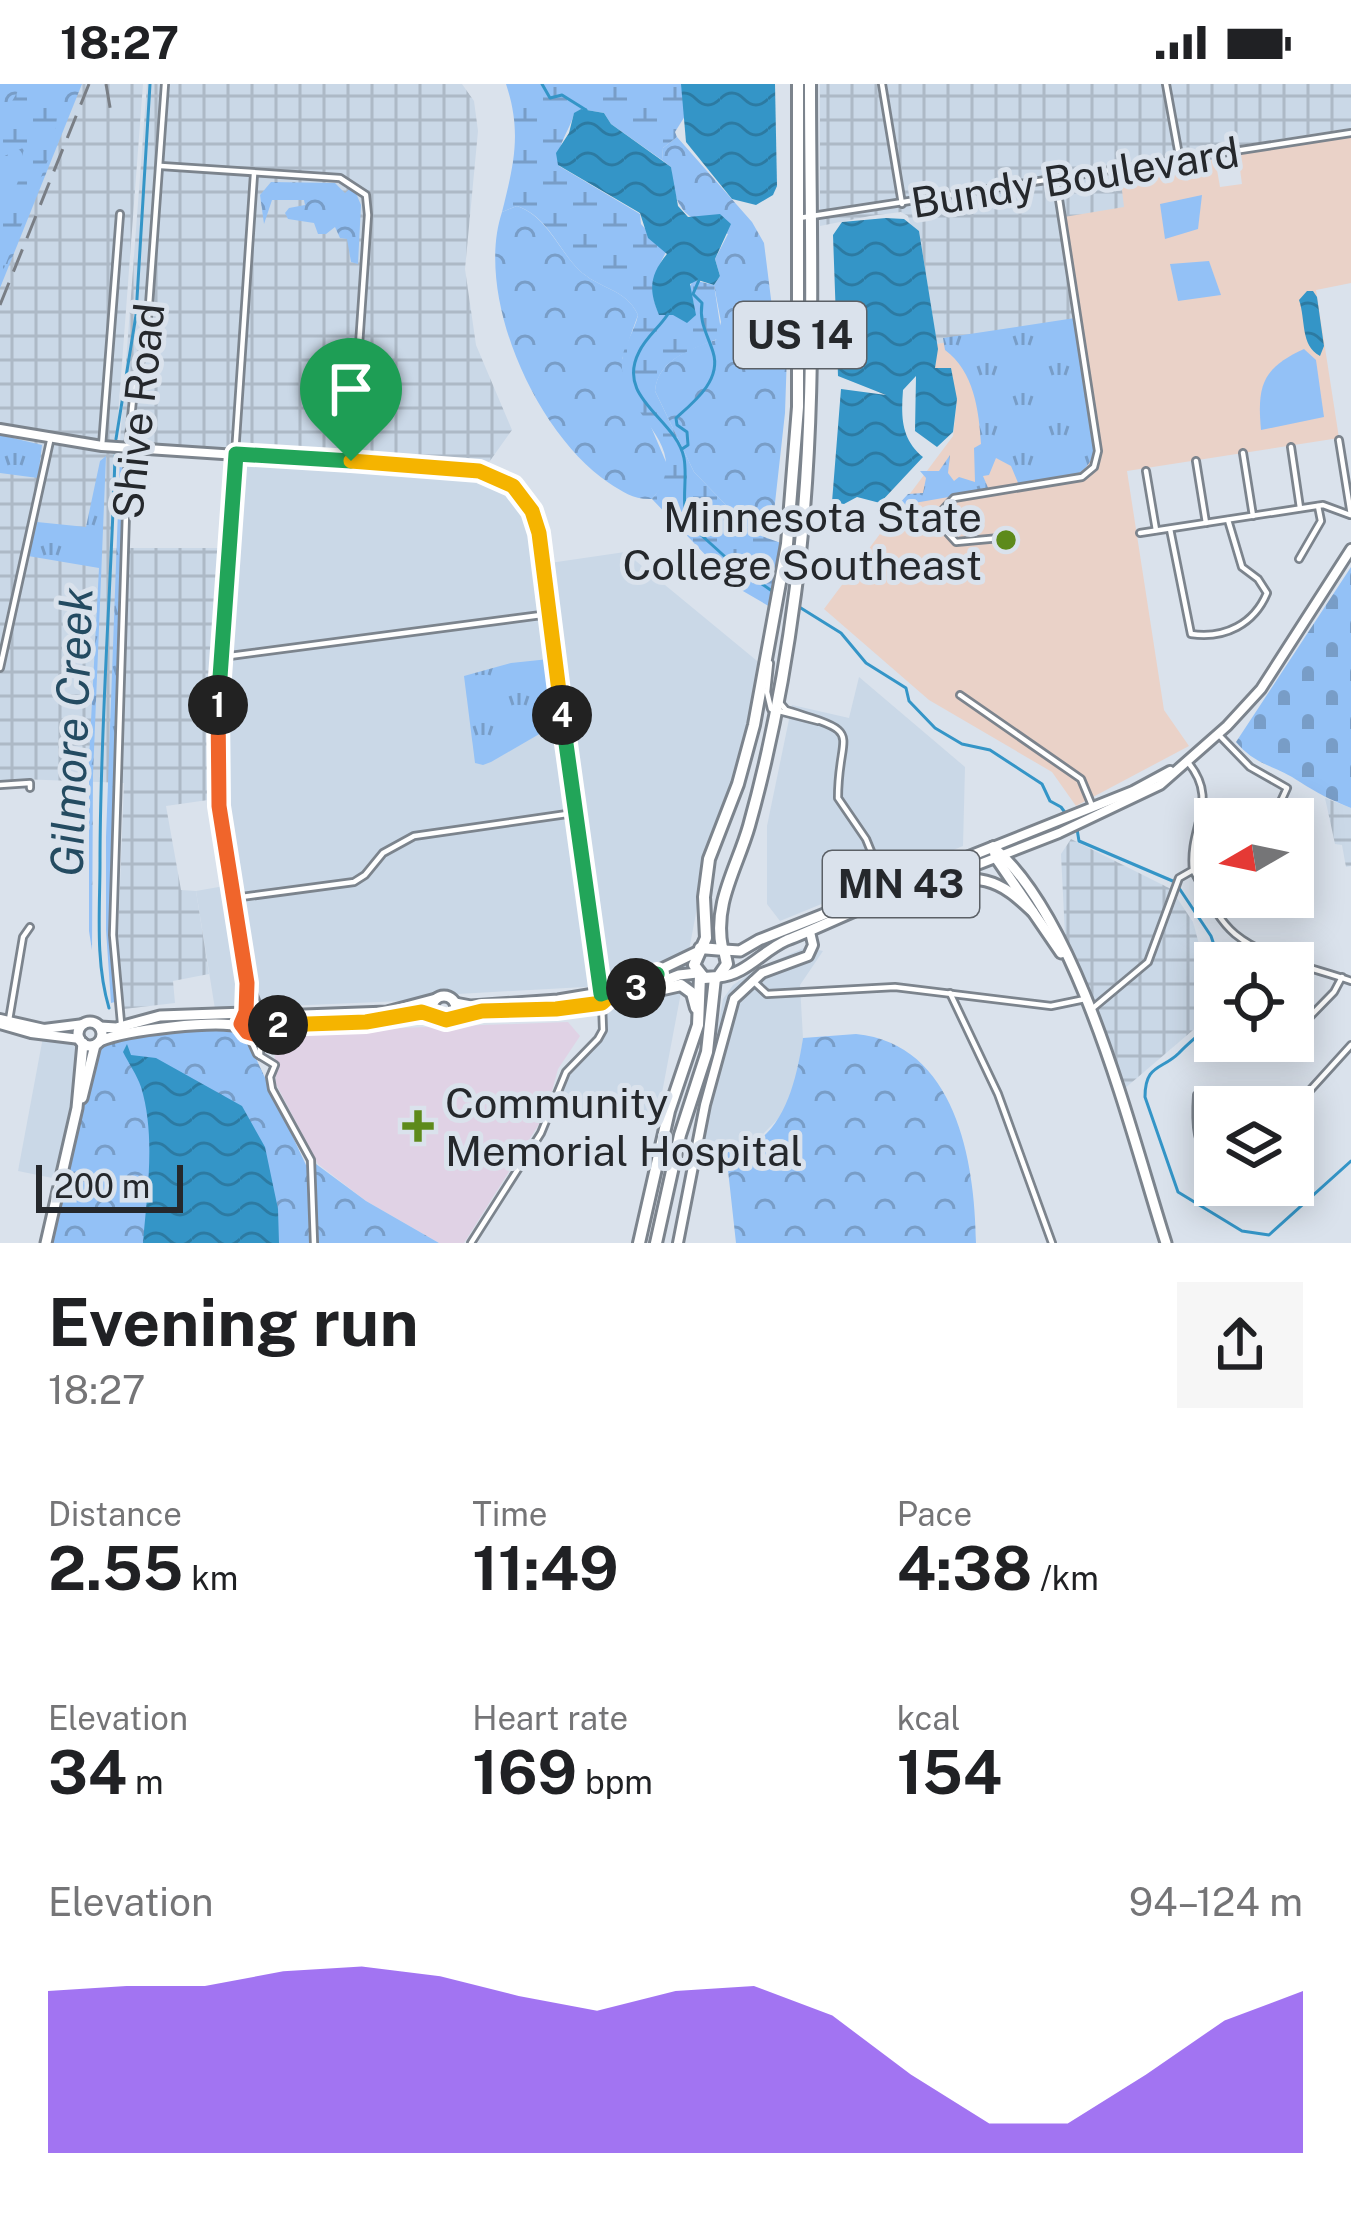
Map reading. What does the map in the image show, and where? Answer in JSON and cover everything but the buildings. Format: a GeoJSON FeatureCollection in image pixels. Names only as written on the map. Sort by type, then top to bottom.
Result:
{"type":"FeatureCollection","features":[{"type":"Feature","properties":{"kind":"highway","name":"US 14"},"geometry":{"type":"LineString","coordinates":[[656,1243],[680,1135],[707,1052],[716,977],[727,964],[720,909],[750,824],[796,590],[810,440],[798,84]]}},
{"type":"Feature","properties":{"kind":"highway","name":"US 14"},"geometry":{"type":"LineString","coordinates":[[639,1243],[669,1111],[700,1010],[694,962],[706,938],[704,889],[709,859],[744,767],[782,584],[799,407],[810,84]]}},
{"type":"Feature","properties":{"kind":"highway"},"geometry":{"type":"LineString","coordinates":[[699,950],[723,949]]}},
{"type":"Feature","properties":{"kind":"highway"},"geometry":{"type":"LineString","coordinates":[[698,975],[716,977]]}},
{"type":"Feature","properties":{"kind":"highway"},"geometry":{"type":"LineString","coordinates":[[632,996],[671,985],[686,987],[695,1001],[693,1040]]}},
{"type":"Feature","properties":{"kind":"main road","name":"MN 43"},"geometry":{"type":"LineString","coordinates":[[723,949],[740,951],[998,854]]}},
{"type":"Feature","properties":{"kind":"main road","name":"MN 43"},"geometry":{"type":"LineString","coordinates":[[998,854],[1077,978]]}},
{"type":"Feature","properties":{"kind":"main road","name":"MN 43"},"geometry":{"type":"LineString","coordinates":[[998,854],[1054,928],[1077,978],[1166,1243]]}},
{"type":"Feature","properties":{"kind":"main road","name":"MN 43"},"geometry":{"type":"LineString","coordinates":[[889,894],[971,878],[1009,890],[1033,912]]}},
{"type":"Feature","properties":{"kind":"main road","name":"MN 43"},"geometry":{"type":"LineString","coordinates":[[716,977],[742,970],[809,926]]}},
{"type":"Feature","properties":{"kind":"main road"},"geometry":{"type":"LineString","coordinates":[[89,1042],[226,1023],[262,1031],[291,1023],[366,1022],[434,1014],[442,1019],[482,1011],[556,1009],[602,998],[699,950]]}},
{"type":"Feature","properties":{"kind":"main road"},"geometry":{"type":"LineString","coordinates":[[89,1042],[83,1024],[92,1022],[100,1027],[160,1016],[387,1012],[447,996],[471,1006],[632,996],[679,975],[698,975]]}},
{"type":"Feature","properties":{"kind":"main road"},"geometry":{"type":"LineString","coordinates":[[434,1014],[436,999]]}},
{"type":"Feature","properties":{"kind":"main road"},"geometry":{"type":"LineString","coordinates":[[453,1016],[455,1003]]}},
{"type":"Feature","properties":{"kind":"main road"},"geometry":{"type":"LineString","coordinates":[[244,1030],[253,1012]]}},
{"type":"Feature","properties":{"kind":"main road"},"geometry":{"type":"LineString","coordinates":[[253,1012],[262,1031]]}},
{"type":"Feature","properties":{"kind":"main road"},"geometry":{"type":"LineString","coordinates":[[46,1243],[89,1042],[100,1027]]}},
{"type":"Feature","properties":{"kind":"street","name":"Shive Road"},"geometry":{"type":"LineString","coordinates":[[122,1026],[112,935],[128,448],[134,389],[147,333],[165,84]]}},
{"type":"Feature","properties":{"kind":"street"},"geometry":{"type":"LineString","coordinates":[[882,84],[902,204]]}},
{"type":"Feature","properties":{"kind":"street"},"geometry":{"type":"LineString","coordinates":[[1166,84],[1180,161]]}},
{"type":"Feature","properties":{"kind":"street","name":"Bundy Boulevard"},"geometry":{"type":"LineString","coordinates":[[805,218],[1351,133]]}},
{"type":"Feature","properties":{"kind":"street"},"geometry":{"type":"LineString","coordinates":[[160,166],[340,178],[366,195],[351,461]]}},
{"type":"Feature","properties":{"kind":"street"},"geometry":{"type":"LineString","coordinates":[[253,1012],[219,806],[217,716],[254,174]]}},
{"type":"Feature","properties":{"kind":"street"},"geometry":{"type":"LineString","coordinates":[[1011,537],[956,542],[946,531],[943,510],[954,499],[1082,478],[1094,466],[1098,451],[1056,180]]}},
{"type":"Feature","properties":{"kind":"street"},"geometry":{"type":"LineString","coordinates":[[102,446],[120,214]]}},
{"type":"Feature","properties":{"kind":"street"},"geometry":{"type":"LineString","coordinates":[[0,429],[50,441],[102,446],[479,471],[513,486],[532,511],[539,533],[603,1030],[566,1072],[542,1133],[471,1243]]}},
{"type":"Feature","properties":{"kind":"street"},"geometry":{"type":"LineString","coordinates":[[1140,533],[1318,506],[1350,515],[1339,440]]}},
{"type":"Feature","properties":{"kind":"street"},"geometry":{"type":"LineString","coordinates":[[0,668],[50,441]]}},
{"type":"Feature","properties":{"kind":"street"},"geometry":{"type":"LineString","coordinates":[[1291,447],[1300,508]]}},
{"type":"Feature","properties":{"kind":"street"},"geometry":{"type":"LineString","coordinates":[[1243,454],[1253,516]]}},
{"type":"Feature","properties":{"kind":"street"},"geometry":{"type":"LineString","coordinates":[[1196,461],[1205,523]]}},
{"type":"Feature","properties":{"kind":"street"},"geometry":{"type":"LineString","coordinates":[[1147,471],[1156,530]]}},
{"type":"Feature","properties":{"kind":"street"},"geometry":{"type":"LineString","coordinates":[[1299,559],[1321,521],[1318,506]]}},
{"type":"Feature","properties":{"kind":"street"},"geometry":{"type":"LineString","coordinates":[[1170,529],[1184,613],[1191,634],[1204,636],[1234,628],[1259,613],[1267,593],[1258,578],[1242,567],[1228,520]]}},
{"type":"Feature","properties":{"kind":"street"},"geometry":{"type":"LineString","coordinates":[[926,885],[1160,784],[1218,734],[1261,688],[1351,549]]}},
{"type":"Feature","properties":{"kind":"street"},"geometry":{"type":"LineString","coordinates":[[222,657],[549,614]]}},
{"type":"Feature","properties":{"kind":"street"},"geometry":{"type":"LineString","coordinates":[[769,656],[768,699],[774,712],[837,726],[843,732],[846,751],[838,798],[866,840],[889,894]]}},
{"type":"Feature","properties":{"kind":"street"},"geometry":{"type":"LineString","coordinates":[[778,694],[786,710],[818,721]]}},
{"type":"Feature","properties":{"kind":"street"},"geometry":{"type":"LineString","coordinates":[[960,695],[1081,779],[1093,808]]}},
{"type":"Feature","properties":{"kind":"street"},"geometry":{"type":"LineString","coordinates":[[1218,734],[1250,767],[1287,788],[1282,798]]}},
{"type":"Feature","properties":{"kind":"street"},"geometry":{"type":"LineString","coordinates":[[1085,816],[1187,761]]}},
{"type":"Feature","properties":{"kind":"street"},"geometry":{"type":"LineString","coordinates":[[1187,761],[1200,776],[1205,798],[1191,853],[1193,870],[1223,920],[1255,946],[1351,981]]}},
{"type":"Feature","properties":{"kind":"street"},"geometry":{"type":"LineString","coordinates":[[0,785],[31,783],[30,788]]}},
{"type":"Feature","properties":{"kind":"street"},"geometry":{"type":"LineString","coordinates":[[234,898],[354,882],[383,854],[414,836],[574,813]]}},
{"type":"Feature","properties":{"kind":"street"},"geometry":{"type":"LineString","coordinates":[[752,980],[766,994],[895,987],[1051,1006],[1088,1005],[1148,962],[1179,878],[1193,870]]}},
{"type":"Feature","properties":{"kind":"street"},"geometry":{"type":"LineString","coordinates":[[679,1243],[708,1093],[737,994],[752,980],[808,956],[813,944],[809,926]]}},
{"type":"Feature","properties":{"kind":"street"},"geometry":{"type":"LineString","coordinates":[[3,1022],[23,938],[30,927]]}},
{"type":"Feature","properties":{"kind":"street"},"geometry":{"type":"LineString","coordinates":[[1314,1012],[1342,977]]}},
{"type":"Feature","properties":{"kind":"street"},"geometry":{"type":"LineString","coordinates":[[949,992],[998,1094],[1052,1243]]}},
{"type":"Feature","properties":{"kind":"street"},"geometry":{"type":"LineString","coordinates":[[3,1022],[44,1029],[83,1024]]}},
{"type":"Feature","properties":{"kind":"street"},"geometry":{"type":"LineString","coordinates":[[3,1022],[20,1031],[89,1042]]}},
{"type":"Feature","properties":{"kind":"street"},"geometry":{"type":"LineString","coordinates":[[244,1030],[260,1056],[275,1065],[272,1089],[311,1160],[314,1243]]}},
{"type":"Feature","properties":{"kind":"street"},"geometry":{"type":"LineString","coordinates":[[260,1056],[262,1031]]}},
{"type":"Feature","properties":{"kind":"street"},"geometry":{"type":"LineString","coordinates":[[1314,1086],[1351,1045]]}},
{"type":"Feature","properties":{"kind":"street"},"geometry":{"type":"LineString","coordinates":[[477,1234],[489,1243]]}},
{"type":"Feature","properties":{"kind":"shaded area"},"geometry":{"type":"Polygon","coordinates":[[[0,84],[143,84],[112,548],[227,548],[215,799],[166,806],[181,890],[196,891],[209,974],[173,981],[175,1003],[124,1009],[118,934],[124,783],[0,782],[0,84]]]}},
{"type":"Feature","properties":{"kind":"shaded area"},"geometry":{"type":"Polygon","coordinates":[[[147,84],[462,84],[474,101],[478,131],[465,269],[476,345],[512,430],[487,465],[120,441],[147,84]]]}},
{"type":"Feature","properties":{"kind":"shaded area"},"geometry":{"type":"Polygon","coordinates":[[[820,84],[1351,84],[1351,128],[1052,174],[1053,182],[1120,173],[1125,207],[1073,320],[937,344],[919,231],[908,216],[901,212],[820,226],[820,84]]]}},
{"type":"Feature","properties":{"kind":"shaded area","name":"Minnesota State College Southeast"},"geometry":{"type":"Polygon","coordinates":[[[1351,136],[1351,283],[1316,290],[1339,438],[1127,471],[1164,710],[1189,746],[1076,806],[1052,772],[929,700],[824,609],[953,436],[957,399],[935,369],[937,344],[1073,320],[1058,218],[1124,207],[1120,173],[1215,158],[1220,187],[1242,184],[1238,154],[1351,136]]]}},
{"type":"Feature","properties":{"kind":"shaded area"},"geometry":{"type":"Polygon","coordinates":[[[241,455],[498,476],[532,511],[543,564],[625,552],[762,665],[704,871],[658,1114],[576,1116],[555,1109],[563,1083],[605,1037],[602,986],[215,1009],[196,891],[230,885],[219,806],[217,715],[241,455]]]}},
{"type":"Feature","properties":{"kind":"shaded area"},"geometry":{"type":"Polygon","coordinates":[[[859,677],[965,767],[963,846],[780,921],[767,904],[767,826],[792,705],[849,718],[859,677]]]}},
{"type":"Feature","properties":{"kind":"shaded area"},"geometry":{"type":"Polygon","coordinates":[[[1325,798],[1351,808],[1351,866],[1346,867],[1342,845],[1335,844],[1325,798]]]}},
{"type":"Feature","properties":{"kind":"shaded area"},"geometry":{"type":"Polygon","coordinates":[[[1071,839],[1171,889],[1193,922],[1198,942],[1194,942],[1194,1029],[1124,1089],[1065,935],[1061,854],[1071,839]]]}},
{"type":"Feature","properties":{"kind":"shaded area"},"geometry":{"type":"Polygon","coordinates":[[[806,947],[823,951],[800,985],[803,1038],[796,1086],[780,1117],[739,1151],[697,1147],[723,999],[733,985],[757,969],[806,947]]]}},
{"type":"Feature","properties":{"kind":"shaded area","name":"Community Memorial Hospital"},"geometry":{"type":"Polygon","coordinates":[[[568,1022],[580,1036],[558,1069],[546,1113],[464,1243],[439,1243],[366,1201],[318,1164],[276,1084],[274,1041],[289,1032],[568,1022]]]}},
{"type":"Feature","properties":{"kind":"shaded area"},"geometry":{"type":"Polygon","coordinates":[[[43,1037],[69,1041],[76,1048],[75,1078],[85,1093],[67,1181],[18,1171],[43,1037]]]}},
{"type":"Feature","properties":{"kind":"green space"},"geometry":{"type":"Polygon","coordinates":[[[0,84],[82,84],[0,288],[0,84]]]}},
{"type":"Feature","properties":{"kind":"green space"},"geometry":{"type":"Polygon","coordinates":[[[22,84],[55,84],[51,99],[58,107],[54,145],[0,278],[0,194],[12,194],[25,147],[0,158],[0,122],[22,84]]]}},
{"type":"Feature","properties":{"kind":"green space"},"geometry":{"type":"Polygon","coordinates":[[[506,84],[685,84],[685,116],[675,132],[677,137],[663,148],[662,160],[611,124],[604,113],[581,109],[574,114],[561,146],[559,166],[640,214],[641,224],[666,252],[653,288],[659,314],[673,314],[694,304],[689,289],[693,280],[714,285],[722,337],[670,362],[655,391],[694,472],[753,533],[781,543],[772,608],[736,587],[652,499],[664,479],[666,462],[624,380],[623,355],[638,315],[633,306],[578,269],[536,217],[517,206],[502,212],[515,148],[506,84]]]}},
{"type":"Feature","properties":{"kind":"green space"},"geometry":{"type":"Polygon","coordinates":[[[677,137],[752,222],[764,243],[772,307],[787,354],[785,413],[768,532],[753,533],[694,472],[655,391],[668,364],[716,340],[721,322],[715,259],[728,234],[693,218],[680,205],[671,167],[662,160],[663,148],[677,137]]]}},
{"type":"Feature","properties":{"kind":"green space"},"geometry":{"type":"Polygon","coordinates":[[[271,182],[335,183],[345,193],[353,186],[361,205],[358,264],[351,262],[347,239],[340,238],[335,227],[318,234],[314,223],[288,219],[289,208],[305,205],[304,200],[272,200],[264,224],[260,195],[271,182]]]}},
{"type":"Feature","properties":{"kind":"green space"},"geometry":{"type":"Polygon","coordinates":[[[1202,195],[1198,229],[1165,239],[1160,204],[1202,195]]]}},
{"type":"Feature","properties":{"kind":"green space"},"geometry":{"type":"Polygon","coordinates":[[[517,206],[544,225],[578,269],[626,299],[638,315],[622,359],[669,469],[652,499],[624,492],[583,461],[536,399],[518,361],[497,283],[496,246],[502,212],[517,206]]]}},
{"type":"Feature","properties":{"kind":"green space"},"geometry":{"type":"Polygon","coordinates":[[[1209,261],[1221,295],[1178,301],[1170,264],[1209,261]]]}},
{"type":"Feature","properties":{"kind":"green space"},"geometry":{"type":"Polygon","coordinates":[[[1075,318],[1095,444],[1086,467],[1068,478],[1019,485],[1011,466],[996,458],[989,475],[983,476],[989,490],[897,506],[908,494],[923,493],[926,478],[920,471],[939,471],[950,455],[948,473],[954,481],[959,477],[975,482],[974,448],[981,444],[976,405],[969,380],[945,350],[943,338],[1075,318]]]}},
{"type":"Feature","properties":{"kind":"green space"},"geometry":{"type":"Polygon","coordinates":[[[1304,349],[1316,360],[1324,417],[1261,430],[1265,380],[1279,363],[1304,349]]]}},
{"type":"Feature","properties":{"kind":"green space"},"geometry":{"type":"Polygon","coordinates":[[[0,435],[42,445],[38,478],[0,473],[0,435]]]}},
{"type":"Feature","properties":{"kind":"green space"},"geometry":{"type":"Polygon","coordinates":[[[120,455],[124,458],[111,934],[115,1002],[111,1003],[106,837],[120,455]]]}},
{"type":"Feature","properties":{"kind":"green space"},"geometry":{"type":"Polygon","coordinates":[[[106,456],[93,775],[92,950],[89,759],[99,568],[28,556],[37,522],[86,527],[100,461],[106,456]]]}},
{"type":"Feature","properties":{"kind":"green space"},"geometry":{"type":"Polygon","coordinates":[[[1351,567],[1351,808],[1259,761],[1236,742],[1351,567]]]}},
{"type":"Feature","properties":{"kind":"green space"},"geometry":{"type":"Polygon","coordinates":[[[549,659],[560,722],[491,762],[475,763],[464,676],[549,659]]]}},
{"type":"Feature","properties":{"kind":"green space"},"geometry":{"type":"Polygon","coordinates":[[[233,1028],[245,1035],[306,1165],[316,1164],[366,1201],[439,1243],[53,1243],[85,1093],[103,1045],[131,1035],[233,1028]]]}},
{"type":"Feature","properties":{"kind":"green space"},"geometry":{"type":"Polygon","coordinates":[[[856,1034],[890,1042],[917,1059],[938,1083],[964,1143],[976,1243],[736,1243],[726,1152],[745,1148],[773,1126],[790,1093],[803,1038],[856,1034]]]}},
{"type":"Feature","properties":{"kind":"water"},"geometry":{"type":"Polygon","coordinates":[[[681,84],[775,84],[777,186],[773,195],[756,205],[732,199],[686,142],[681,84]]]}},
{"type":"Feature","properties":{"kind":"water"},"geometry":{"type":"Polygon","coordinates":[[[581,109],[604,113],[611,124],[671,167],[678,206],[688,217],[720,214],[731,224],[715,259],[720,276],[714,285],[698,280],[690,284],[696,315],[687,323],[673,315],[659,315],[652,283],[667,254],[648,238],[640,213],[558,165],[556,153],[569,133],[574,113],[581,109]]]}},
{"type":"Feature","properties":{"kind":"water"},"geometry":{"type":"Polygon","coordinates":[[[904,219],[919,231],[938,349],[935,368],[951,368],[957,399],[953,432],[937,447],[915,431],[916,376],[903,390],[903,418],[910,443],[923,457],[880,503],[857,497],[844,504],[832,502],[841,389],[886,395],[838,376],[833,235],[842,222],[904,219]]]}},
{"type":"Feature","properties":{"kind":"water"},"geometry":{"type":"Polygon","coordinates":[[[1307,291],[1317,297],[1324,346],[1320,356],[1309,345],[1305,331],[1299,300],[1307,291]]]}},
{"type":"Feature","properties":{"kind":"water"},"geometry":{"type":"Polygon","coordinates":[[[127,1044],[131,1055],[156,1058],[242,1106],[265,1147],[278,1209],[279,1243],[143,1243],[148,1125],[141,1087],[123,1052],[127,1044]]]}},
{"type":"Feature","properties":{"kind":"waterway","name":"Gilmore Creek"},"geometry":{"type":"LineString","coordinates":[[116,439],[136,315],[150,84]]}},
{"type":"Feature","properties":{"kind":"waterway"},"geometry":{"type":"LineString","coordinates":[[542,84],[550,98],[562,95],[586,110]]}},
{"type":"Feature","properties":{"kind":"waterway"},"geometry":{"type":"LineString","coordinates":[[682,449],[688,445],[687,432],[676,418],[705,390],[714,372],[702,303],[693,294],[699,280]]}},
{"type":"Feature","properties":{"kind":"waterway"},"geometry":{"type":"LineString","coordinates":[[668,314],[639,352],[635,383],[679,444],[689,524],[772,591]]}},
{"type":"Feature","properties":{"kind":"waterway","name":"Gilmore Creek"},"geometry":{"type":"LineString","coordinates":[[109,1008],[99,917],[115,456]]}},
{"type":"Feature","properties":{"kind":"waterway"},"geometry":{"type":"LineString","coordinates":[[796,605],[841,633],[866,663],[906,688],[909,701],[935,728],[962,744],[990,750],[1042,784],[1050,801],[1061,807],[1077,829],[1079,841],[1175,882],[1213,942]]}},
{"type":"Feature","properties":{"kind":"waterway"},"geometry":{"type":"LineString","coordinates":[[1194,1038],[1151,1073],[1146,1086],[1145,1097],[1178,1192],[1242,1231],[1269,1235],[1351,1161]]}},
{"type":"Feature","properties":{"kind":"railway"},"geometry":{"type":"LineString","coordinates":[[0,305],[89,84]]}},
{"type":"Feature","properties":{"kind":"railway"},"geometry":{"type":"LineString","coordinates":[[106,84],[111,113]]}},
{"type":"Feature","properties":{"kind":"place","name":"Minnesota State College Southeast"},"geometry":{"type":"Point","coordinates":[1006,540]}},
{"type":"Feature","properties":{"kind":"place","name":"Community Memorial Hospital"},"geometry":{"type":"Point","coordinates":[418,1126]}},
{"type":"Feature","properties":{"kind":"route"},"geometry":{"type":"LineString","coordinates":[[236,454],[351,461],[498,476],[513,486],[532,511],[539,533],[601,994],[657,974],[653,980],[602,1003],[579,1006],[482,1011],[446,1020],[422,1012],[366,1022],[291,1023],[254,1034],[242,1027],[247,983],[219,806],[217,716],[236,454]]}}]}
